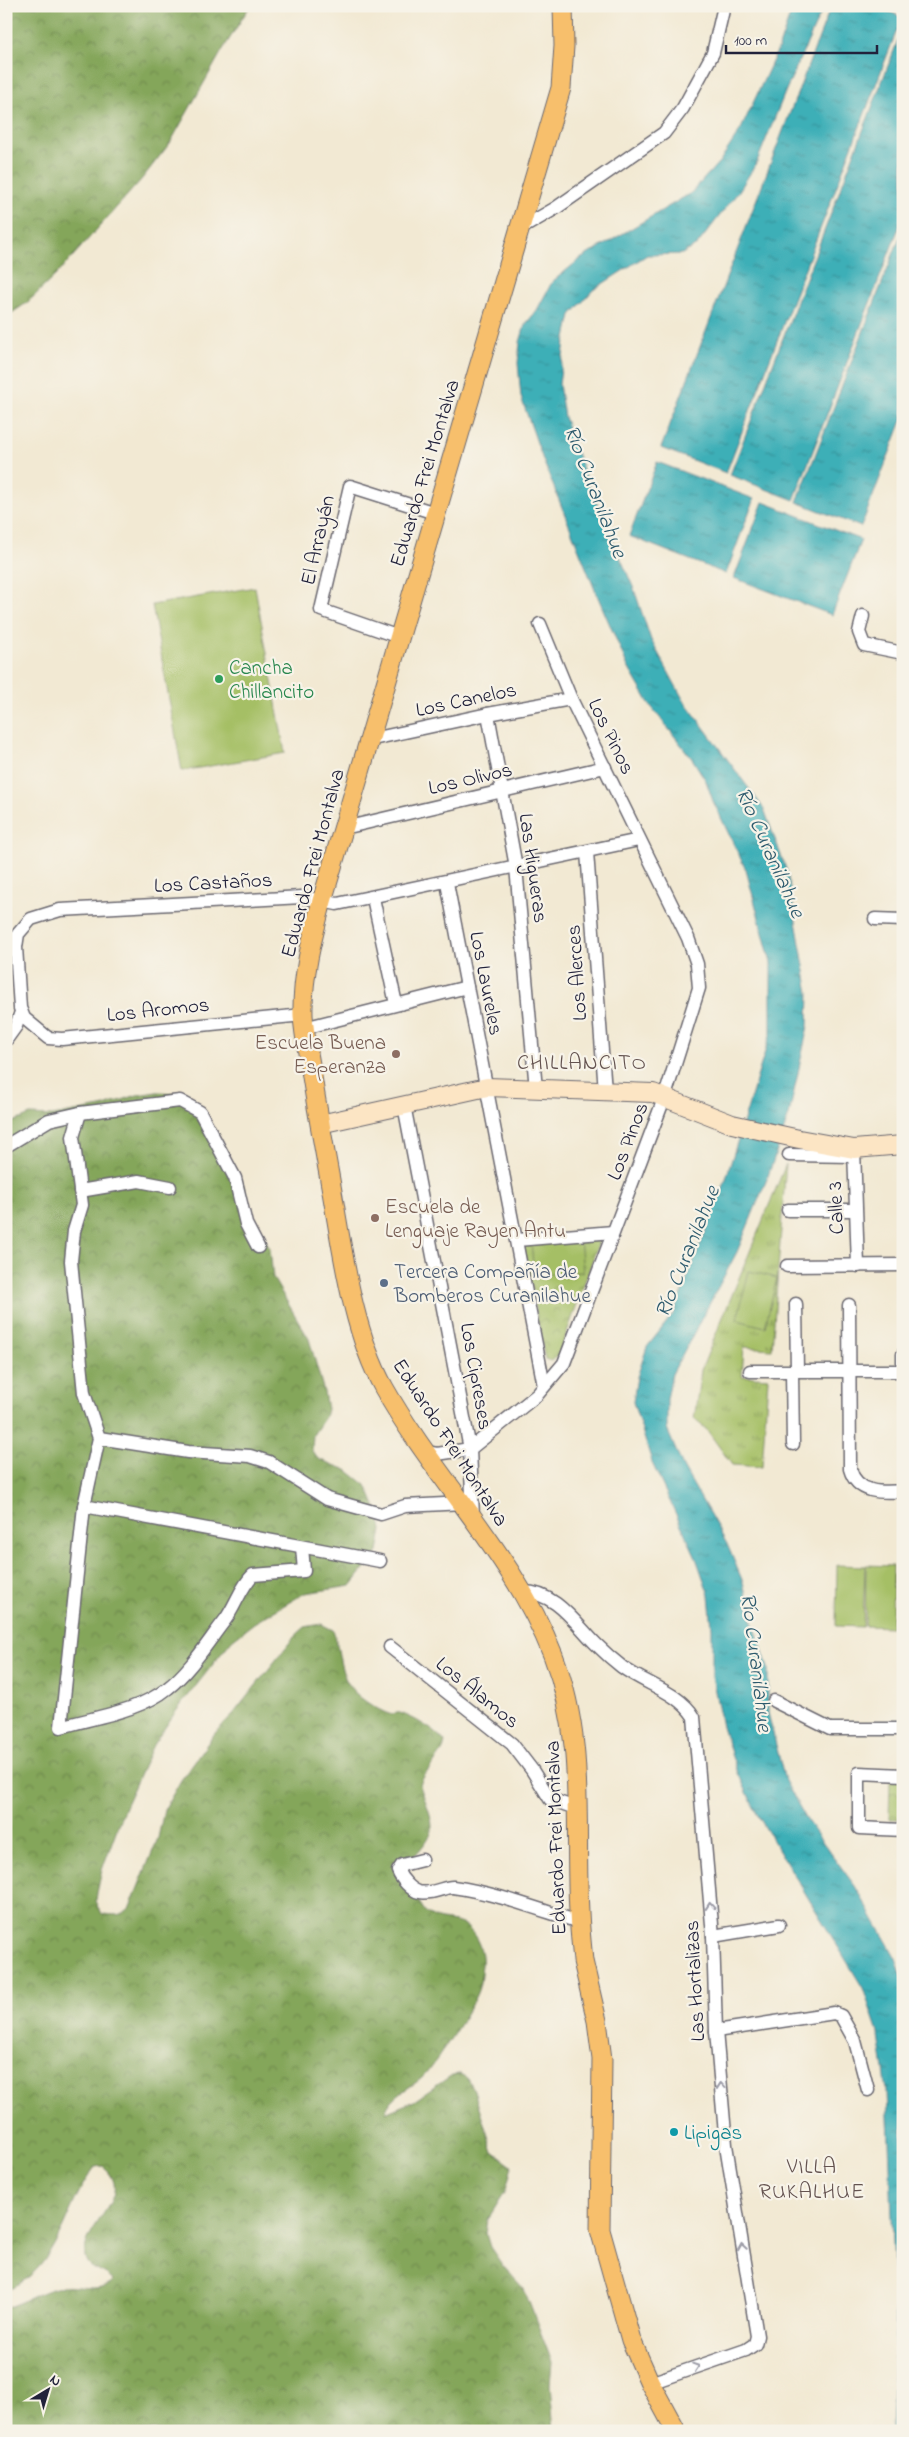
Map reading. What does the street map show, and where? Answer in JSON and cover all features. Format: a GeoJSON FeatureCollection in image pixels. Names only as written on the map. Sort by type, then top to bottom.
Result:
{"type":"FeatureCollection","features":[{"type":"Feature","properties":{"kind":"main road","name":"Eduardo Frei Montalva"},"geometry":{"type":"LineString","coordinates":[[563,6],[564,46],[561,88],[322,901],[309,954],[304,1021],[320,1124],[363,1340],[384,1389],[426,1452],[469,1510],[522,1592],[551,1652],[568,1704],[574,1732],[577,1767],[579,1922],[583,1961],[597,2021],[602,2059],[600,2230],[631,2340],[650,2384],[676,2431]]}},
{"type":"Feature","properties":{"kind":"street"},"geometry":{"type":"LineString","coordinates":[[520,229],[556,208],[664,133],[682,108],[713,53],[724,6]]}},
{"type":"Feature","properties":{"kind":"street","name":"El Arrayán"},"geometry":{"type":"LineString","coordinates":[[399,636],[321,610],[350,486],[435,513]]}},
{"type":"Feature","properties":{"kind":"street"},"geometry":{"type":"LineString","coordinates":[[863,616],[859,632],[864,645],[903,653]]}},
{"type":"Feature","properties":{"kind":"street","name":"Los Pinos"},"geometry":{"type":"LineString","coordinates":[[470,1449],[537,1394],[564,1364],[666,1096],[699,988],[697,964],[688,938],[572,699],[540,624]]}},
{"type":"Feature","properties":{"kind":"street","name":"Los Canelos"},"geometry":{"type":"LineString","coordinates":[[368,740],[488,714],[572,699]]}},
{"type":"Feature","properties":{"kind":"street","name":"Las Higueras"},"geometry":{"type":"LineString","coordinates":[[488,714],[516,868],[536,1089]]}},
{"type":"Feature","properties":{"kind":"street","name":"Los Olivos"},"geometry":{"type":"LineString","coordinates":[[344,828],[605,767]]}},
{"type":"Feature","properties":{"kind":"street","name":"Los Castaños"},"geometry":{"type":"LineString","coordinates":[[22,1015],[16,947],[18,934],[31,919],[43,914],[60,910],[302,898],[337,904],[516,868],[639,840]]}},
{"type":"Feature","properties":{"kind":"street","name":"Los Alerces"},"geometry":{"type":"LineString","coordinates":[[587,852],[605,1091]]}},
{"type":"Feature","properties":{"kind":"street","name":"Los Laureles"},"geometry":{"type":"LineString","coordinates":[[446,882],[488,1087],[544,1386]]}},
{"type":"Feature","properties":{"kind":"street"},"geometry":{"type":"LineString","coordinates":[[373,898],[396,1004]]}},
{"type":"Feature","properties":{"kind":"street"},"geometry":{"type":"LineString","coordinates":[[875,919],[903,920]]}},
{"type":"Feature","properties":{"kind":"street","name":"Los Aromos"},"geometry":{"type":"LineString","coordinates":[[22,1015],[48,1038],[62,1039],[304,1021],[396,1004],[467,987]]}},
{"type":"Feature","properties":{"kind":"street"},"geometry":{"type":"LineString","coordinates":[[6,1040],[22,1015]]}},
{"type":"Feature","properties":{"kind":"street"},"geometry":{"type":"LineString","coordinates":[[320,1124],[488,1087],[653,1093],[666,1096],[732,1124],[854,1153]]}},
{"type":"Feature","properties":{"kind":"street"},"geometry":{"type":"LineString","coordinates":[[6,1146],[49,1120],[80,1113],[180,1101],[200,1112],[236,1178],[246,1224],[258,1247]]}},
{"type":"Feature","properties":{"kind":"street","name":"Los Cipreses"},"geometry":{"type":"LineString","coordinates":[[404,1104],[470,1449]]}},
{"type":"Feature","properties":{"kind":"street"},"geometry":{"type":"LineString","coordinates":[[80,1113],[73,1137],[82,1204],[74,1231],[71,1261],[84,1393],[99,1438],[84,1506],[61,1727],[137,1705],[167,1689],[183,1674],[234,1609],[248,1580],[253,1575],[304,1571],[302,1546]]}},
{"type":"Feature","properties":{"kind":"street"},"geometry":{"type":"LineString","coordinates":[[789,1155],[854,1153],[903,1145]]}},
{"type":"Feature","properties":{"kind":"street","name":"Calle 3"},"geometry":{"type":"LineString","coordinates":[[854,1153],[858,1266]]}},
{"type":"Feature","properties":{"kind":"street"},"geometry":{"type":"LineString","coordinates":[[80,1191],[139,1181],[170,1187]]}},
{"type":"Feature","properties":{"kind":"street"},"geometry":{"type":"LineString","coordinates":[[788,1210],[855,1210]]}},
{"type":"Feature","properties":{"kind":"street"},"geometry":{"type":"LineString","coordinates":[[517,1240],[613,1232]]}},
{"type":"Feature","properties":{"kind":"street"},"geometry":{"type":"LineString","coordinates":[[787,1266],[903,1265]]}},
{"type":"Feature","properties":{"kind":"street"},"geometry":{"type":"LineString","coordinates":[[793,1444],[796,1304]]}},
{"type":"Feature","properties":{"kind":"street"},"geometry":{"type":"LineString","coordinates":[[849,1305],[850,1469],[854,1479],[872,1491],[882,1493],[903,1491]]}},
{"type":"Feature","properties":{"kind":"street"},"geometry":{"type":"LineString","coordinates":[[750,1371],[903,1371],[903,1354]]}},
{"type":"Feature","properties":{"kind":"street"},"geometry":{"type":"LineString","coordinates":[[99,1438],[188,1452],[250,1456],[269,1462],[327,1499],[381,1514],[405,1506],[469,1510],[470,1449],[438,1454],[426,1452]]}},
{"type":"Feature","properties":{"kind":"street"},"geometry":{"type":"LineString","coordinates":[[84,1506],[380,1561]]}},
{"type":"Feature","properties":{"kind":"street","name":"Las Hortalizas"},"geometry":{"type":"LineString","coordinates":[[522,1592],[530,1592],[544,1597],[566,1611],[611,1658],[625,1669],[682,1702],[694,1718],[713,1936],[716,2031],[726,2145],[757,2336],[755,2344],[746,2350],[650,2384]]}},
{"type":"Feature","properties":{"kind":"street","name":"Los Álamos"},"geometry":{"type":"LineString","coordinates":[[390,1647],[512,1744],[532,1770],[550,1799],[578,1809]]}},
{"type":"Feature","properties":{"kind":"street"},"geometry":{"type":"LineString","coordinates":[[774,1701],[830,1729],[903,1729]]}},
{"type":"Feature","properties":{"kind":"street"},"geometry":{"type":"LineString","coordinates":[[903,1775],[859,1773],[859,1828],[903,1830]]}},
{"type":"Feature","properties":{"kind":"street"},"geometry":{"type":"LineString","coordinates":[[422,1860],[402,1865],[398,1871],[402,1878],[418,1892],[439,1892],[450,1887],[495,1894],[579,1922]]}},
{"type":"Feature","properties":{"kind":"street"},"geometry":{"type":"LineString","coordinates":[[713,1936],[778,1925]]}},
{"type":"Feature","properties":{"kind":"street"},"geometry":{"type":"LineString","coordinates":[[716,2031],[834,2013],[842,2016],[855,2041],[868,2090]]}},
{"type":"Feature","properties":{"kind":"green space"},"geometry":{"type":"Polygon","coordinates":[[[6,6],[250,6],[170,143],[141,180],[57,274],[28,302],[6,317],[6,6]]]}},
{"type":"Feature","properties":{"kind":"green space","name":"Cancha Chillancito"},"geometry":{"type":"Polygon","coordinates":[[[255,587],[285,753],[182,771],[152,605],[255,587]]]}},
{"type":"Feature","properties":{"kind":"green space"},"geometry":{"type":"Polygon","coordinates":[[[157,1092],[178,1093],[186,1096],[203,1111],[243,1184],[253,1220],[270,1248],[273,1278],[309,1339],[324,1392],[327,1409],[325,1417],[313,1435],[312,1451],[318,1459],[347,1470],[366,1485],[379,1514],[382,1530],[378,1552],[351,1586],[305,1593],[254,1623],[232,1640],[177,1710],[153,1745],[124,1809],[102,1870],[96,1901],[102,1914],[121,1914],[130,1907],[158,1838],[164,1810],[181,1780],[215,1733],[234,1713],[294,1637],[305,1627],[321,1624],[333,1630],[345,1678],[361,1698],[384,1712],[390,1714],[400,1713],[418,1721],[431,1729],[445,1742],[444,1748],[422,1779],[420,1785],[430,1815],[431,1832],[407,1868],[407,1874],[416,1896],[428,1914],[436,1919],[464,1925],[475,1937],[482,1954],[480,1982],[471,2006],[436,2060],[423,2077],[396,2096],[385,2113],[414,2101],[452,2075],[460,2074],[467,2078],[474,2091],[493,2152],[512,2166],[506,2190],[488,2219],[486,2234],[490,2247],[503,2266],[524,2289],[552,2362],[550,2384],[554,2431],[6,2431],[6,2308],[40,2293],[61,2287],[95,2288],[107,2285],[113,2281],[89,2265],[85,2257],[86,2245],[91,2233],[112,2199],[114,2188],[112,2177],[102,2166],[95,2167],[84,2183],[49,2253],[38,2268],[24,2281],[6,2290],[6,1125],[30,1115],[52,1116],[101,1107],[137,1095],[157,1092]]]}},
{"type":"Feature","properties":{"kind":"green space"},"geometry":{"type":"Polygon","coordinates":[[[786,1164],[772,1349],[744,1347],[742,1376],[768,1378],[762,1467],[732,1465],[707,1430],[694,1419],[701,1370],[786,1164]]]}},
{"type":"Feature","properties":{"kind":"green space"},"geometry":{"type":"Polygon","coordinates":[[[588,1238],[599,1242],[559,1355],[552,1361],[545,1359],[523,1245],[588,1238]]]}},
{"type":"Feature","properties":{"kind":"green space"},"geometry":{"type":"Polygon","coordinates":[[[580,1239],[583,1272],[534,1275],[531,1242],[580,1239]]]}},
{"type":"Feature","properties":{"kind":"green space"},"geometry":{"type":"Polygon","coordinates":[[[749,1271],[777,1278],[765,1327],[737,1320],[749,1271]]]}},
{"type":"Feature","properties":{"kind":"green space"},"geometry":{"type":"Polygon","coordinates":[[[896,1564],[903,1564],[903,1625],[895,1625],[896,1564]]]}},
{"type":"Feature","properties":{"kind":"green space"},"geometry":{"type":"Polygon","coordinates":[[[837,1565],[865,1566],[863,1627],[836,1626],[837,1565]]]}},
{"type":"Feature","properties":{"kind":"green space"},"geometry":{"type":"Polygon","coordinates":[[[866,1565],[893,1566],[892,1627],[865,1626],[866,1565]]]}},
{"type":"Feature","properties":{"kind":"green space"},"geometry":{"type":"Polygon","coordinates":[[[890,1779],[903,1780],[903,1819],[889,1819],[890,1779]]]}},
{"type":"Feature","properties":{"kind":"water","name":"Río Curanilahue"},"geometry":{"type":"Polygon","coordinates":[[[793,6],[824,6],[786,90],[756,164],[739,191],[697,245],[682,254],[647,255],[593,290],[571,315],[559,384],[564,417],[589,486],[634,589],[651,640],[683,699],[764,809],[787,872],[809,993],[808,1026],[789,1115],[767,1179],[737,1252],[672,1374],[667,1399],[667,1429],[683,1467],[727,1544],[743,1582],[751,1616],[768,1667],[768,1713],[785,1781],[808,1822],[855,1886],[896,1958],[903,1980],[903,2431],[891,2431],[896,2318],[887,2091],[879,2035],[863,1988],[757,1814],[738,1773],[722,1727],[712,1676],[712,1628],[709,1595],[695,1555],[653,1465],[633,1402],[637,1377],[647,1347],[673,1314],[724,1185],[771,1032],[771,963],[746,870],[713,801],[706,781],[693,760],[650,705],[628,667],[597,595],[543,460],[521,397],[518,363],[520,342],[525,325],[537,310],[552,282],[580,259],[691,193],[720,161],[741,129],[779,47],[793,6]]]}},
{"type":"Feature","properties":{"kind":"water"},"geometry":{"type":"Polygon","coordinates":[[[831,6],[875,6],[902,17],[726,473],[661,448],[831,6]]]}},
{"type":"Feature","properties":{"kind":"water"},"geometry":{"type":"Polygon","coordinates":[[[903,27],[903,217],[794,500],[730,475],[903,27]]]}},
{"type":"Feature","properties":{"kind":"water"},"geometry":{"type":"Polygon","coordinates":[[[903,229],[903,418],[861,527],[797,502],[903,229]]]}},
{"type":"Feature","properties":{"kind":"water"},"geometry":{"type":"Polygon","coordinates":[[[657,462],[754,499],[726,574],[629,536],[657,462]]]}},
{"type":"Feature","properties":{"kind":"water"},"geometry":{"type":"Polygon","coordinates":[[[763,502],[861,540],[832,615],[734,578],[763,502]]]}},
{"type":"Feature","properties":{"kind":"place","name":"Cancha Chillancito"},"geometry":{"type":"Point","coordinates":[219,679]}},
{"type":"Feature","properties":{"kind":"place","name":"Escuela Buena Esperanza"},"geometry":{"type":"Point","coordinates":[396,1054]}},
{"type":"Feature","properties":{"kind":"place","name":"Escuela de Lenguaje Rayen Antu"},"geometry":{"type":"Point","coordinates":[375,1218]}},
{"type":"Feature","properties":{"kind":"place","name":"Tercera Compañía de Bomberos Curanilahue"},"geometry":{"type":"Point","coordinates":[384,1283]}},
{"type":"Feature","properties":{"kind":"place","name":"Lipigas"},"geometry":{"type":"Point","coordinates":[674,2132]}},
{"type":"Feature","properties":{"kind":"district","name":"CHILLANCITO"},"geometry":{"type":"Point","coordinates":[582,1061]}},
{"type":"Feature","properties":{"kind":"district","name":"VILLA RUKALHUE"},"geometry":{"type":"Point","coordinates":[812,2178]}}]}
